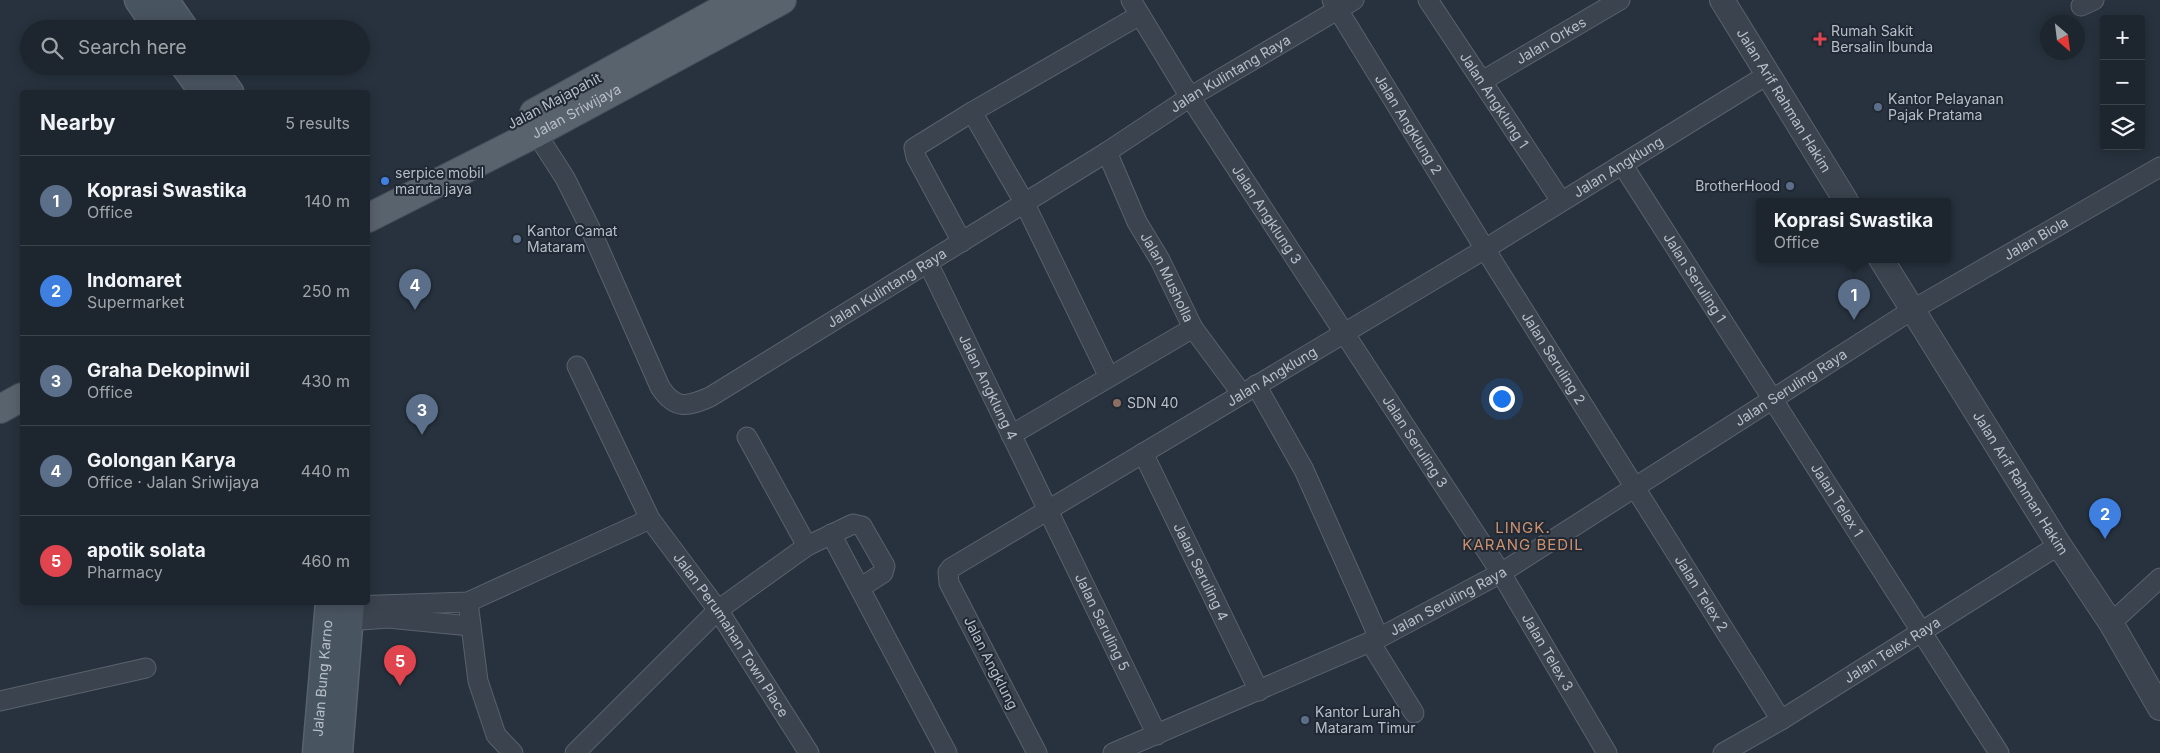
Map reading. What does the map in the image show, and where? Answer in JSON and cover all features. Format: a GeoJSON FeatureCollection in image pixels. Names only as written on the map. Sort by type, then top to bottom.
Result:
{"type":"FeatureCollection","features":[{"type":"Feature","properties":{"kind":"main road"},"geometry":{"type":"LineString","coordinates":[[138,0],[152,20]]}},
{"type":"Feature","properties":{"kind":"main road"},"geometry":{"type":"LineString","coordinates":[[165,0],[179,20]]}},
{"type":"Feature","properties":{"kind":"main road","name":"Jalan Majapahit"},"geometry":{"type":"LineString","coordinates":[[370,196],[527,117],[665,53],[738,0]]}},
{"type":"Feature","properties":{"kind":"main road","name":"Jalan Sriwijaya"},"geometry":{"type":"LineString","coordinates":[[370,217],[536,133],[665,53],[782,0]]}},
{"type":"Feature","properties":{"kind":"main road"},"geometry":{"type":"LineString","coordinates":[[191,75],[202,90]]}},
{"type":"Feature","properties":{"kind":"main road"},"geometry":{"type":"LineString","coordinates":[[218,75],[229,90]]}},
{"type":"Feature","properties":{"kind":"main road"},"geometry":{"type":"LineString","coordinates":[[0,390],[20,380]]}},
{"type":"Feature","properties":{"kind":"main road"},"geometry":{"type":"LineString","coordinates":[[0,409],[20,398]]}},
{"type":"Feature","properties":{"kind":"main road"},"geometry":{"type":"LineString","coordinates":[[339,753],[345,608]]}},
{"type":"Feature","properties":{"kind":"main road","name":"Jalan Bung Karno"},"geometry":{"type":"LineString","coordinates":[[316,753],[345,608]]}},
{"type":"Feature","properties":{"kind":"street","name":"Jalan Kulintang Raya"},"geometry":{"type":"LineString","coordinates":[[536,133],[564,178],[590,228],[660,387],[667,398],[676,404],[690,405],[710,397],[1107,152],[1334,3],[1354,0]]}},
{"type":"Feature","properties":{"kind":"street","name":"Jalan Angklung 1"},"geometry":{"type":"LineString","coordinates":[[1428,0],[1561,201]]}},
{"type":"Feature","properties":{"kind":"street","name":"Jalan Orkes"},"geometry":{"type":"LineString","coordinates":[[1482,81],[1620,0]]}},
{"type":"Feature","properties":{"kind":"street","name":"Jalan Arif Rahman Hakim"},"geometry":{"type":"LineString","coordinates":[[1722,0],[1844,198]]}},
{"type":"Feature","properties":{"kind":"street","name":"Jalan Angklung 2"},"geometry":{"type":"LineString","coordinates":[[1334,3],[1485,249]]}},
{"type":"Feature","properties":{"kind":"street","name":"Jalan Angklung 3"},"geometry":{"type":"LineString","coordinates":[[1135,7],[1190,97],[1343,332]]}},
{"type":"Feature","properties":{"kind":"street"},"geometry":{"type":"LineString","coordinates":[[962,242],[916,157],[914,148],[1135,7]]}},
{"type":"Feature","properties":{"kind":"street","name":"Jalan Angklung"},"geometry":{"type":"LineString","coordinates":[[1037,753],[949,583],[948,572],[954,566],[1343,332],[1485,249],[1768,74]]}},
{"type":"Feature","properties":{"kind":"street"},"geometry":{"type":"LineString","coordinates":[[972,112],[1024,202],[1109,377]]}},
{"type":"Feature","properties":{"kind":"street","name":"Jalan Musholla"},"geometry":{"type":"LineString","coordinates":[[1107,152],[1137,222],[1160,260],[1193,328],[1249,389],[1304,470],[1375,640],[1414,713]]}},
{"type":"Feature","properties":{"kind":"street","name":"Jalan Seruling 1"},"geometry":{"type":"LineString","coordinates":[[1622,164],[1772,395]]}},
{"type":"Feature","properties":{"kind":"street","name":"Jalan Biola"},"geometry":{"type":"LineString","coordinates":[[1912,310],[2158,172]]}},
{"type":"Feature","properties":{"kind":"street","name":"Jalan Seruling 2"},"geometry":{"type":"LineString","coordinates":[[1485,249],[1624,466]]}},
{"type":"Feature","properties":{"kind":"street","name":"Jalan Angklung 4"},"geometry":{"type":"LineString","coordinates":[[928,263],[1048,510]]}},
{"type":"Feature","properties":{"kind":"street","name":"Jalan Arif Rahman Hakim"},"geometry":{"type":"LineString","coordinates":[[1883,263],[1952,370],[2059,545],[2111,623],[2160,708]]}},
{"type":"Feature","properties":{"kind":"street","name":"Jalan Seruling Raya"},"geometry":{"type":"LineString","coordinates":[[1113,753],[1375,640],[1501,573],[1772,395],[1912,310]]}},
{"type":"Feature","properties":{"kind":"street"},"geometry":{"type":"LineString","coordinates":[[1011,435],[1193,328]]}},
{"type":"Feature","properties":{"kind":"street","name":"Jalan Seruling 3"},"geometry":{"type":"LineString","coordinates":[[1343,332],[1486,551]]}},
{"type":"Feature","properties":{"kind":"street","name":"Jalan Perumahan Town Place"},"geometry":{"type":"LineString","coordinates":[[577,366],[650,519],[718,610],[758,669],[809,753]]}},
{"type":"Feature","properties":{"kind":"street","name":"Jalan Telex 1"},"geometry":{"type":"LineString","coordinates":[[1772,395],[1999,753]]}},
{"type":"Feature","properties":{"kind":"street"},"geometry":{"type":"LineString","coordinates":[[747,437],[807,546]]}},
{"type":"Feature","properties":{"kind":"street","name":"Jalan Seruling 4"},"geometry":{"type":"LineString","coordinates":[[1143,453],[1259,691]]}},
{"type":"Feature","properties":{"kind":"street","name":"Jalan Telex 2"},"geometry":{"type":"LineString","coordinates":[[1624,466],[1781,720]]}},
{"type":"Feature","properties":{"kind":"street","name":"Jalan Seruling 5"},"geometry":{"type":"LineString","coordinates":[[1048,510],[1157,735]]}},
{"type":"Feature","properties":{"kind":"street"},"geometry":{"type":"LineString","coordinates":[[345,608],[468,602],[650,519]]}},
{"type":"Feature","properties":{"kind":"street"},"geometry":{"type":"LineString","coordinates":[[574,753],[718,610],[807,546],[853,524],[862,526],[884,560],[885,570],[883,573],[860,588]]}},
{"type":"Feature","properties":{"kind":"street"},"geometry":{"type":"LineString","coordinates":[[831,534],[943,751]]}},
{"type":"Feature","properties":{"kind":"street","name":"Jalan Telex Raya"},"geometry":{"type":"LineString","coordinates":[[1723,753],[1781,720],[2059,545]]}},
{"type":"Feature","properties":{"kind":"street","name":"Jalan Telex 3"},"geometry":{"type":"LineString","coordinates":[[1486,551],[1608,753]]}},
{"type":"Feature","properties":{"kind":"street"},"geometry":{"type":"LineString","coordinates":[[2111,623],[2160,578]]}},
{"type":"Feature","properties":{"kind":"street"},"geometry":{"type":"LineString","coordinates":[[468,602],[478,681],[496,735],[513,753]]}},
{"type":"Feature","properties":{"kind":"street"},"geometry":{"type":"LineString","coordinates":[[345,608],[388,618],[470,626]]}},
{"type":"Feature","properties":{"kind":"street"},"geometry":{"type":"LineString","coordinates":[[0,701],[146,668]]}},
{"type":"Feature","properties":{"kind":"place","name":"Rumah Sakit Bersalin Ibunda"},"geometry":{"type":"Point","coordinates":[1820,39]}},
{"type":"Feature","properties":{"kind":"place","name":"Kantor Pelayanan Pajak Pratama"},"geometry":{"type":"Point","coordinates":[1878,107]}},
{"type":"Feature","properties":{"kind":"place","name":"serpice mobil maruta jaya"},"geometry":{"type":"Point","coordinates":[385,181]}},
{"type":"Feature","properties":{"kind":"place","name":"BrotherHood"},"geometry":{"type":"Point","coordinates":[1790,186]}},
{"type":"Feature","properties":{"kind":"place","name":"Kantor Camat Mataram"},"geometry":{"type":"Point","coordinates":[517,239]}},
{"type":"Feature","properties":{"kind":"place","name":"Golongan Karya"},"geometry":{"type":"Point","coordinates":[415,310]}},
{"type":"Feature","properties":{"kind":"place","name":"Koprasi Swastika"},"geometry":{"type":"Point","coordinates":[1854,320]}},
{"type":"Feature","properties":{"kind":"place","name":"SDN 40"},"geometry":{"type":"Point","coordinates":[1117,403]}},
{"type":"Feature","properties":{"kind":"place","name":"Graha Dekopinwil"},"geometry":{"type":"Point","coordinates":[422,435]}},
{"type":"Feature","properties":{"kind":"place","name":"Indomaret"},"geometry":{"type":"Point","coordinates":[2105,539]}},
{"type":"Feature","properties":{"kind":"place","name":"apotik solata"},"geometry":{"type":"Point","coordinates":[400,686]}},
{"type":"Feature","properties":{"kind":"place","name":"Kantor Lurah Mataram Timur"},"geometry":{"type":"Point","coordinates":[1305,720]}},
{"type":"Feature","properties":{"kind":"district","name":"LINGK. KARANG BEDIL"},"geometry":{"type":"Point","coordinates":[1523,536]}}]}
